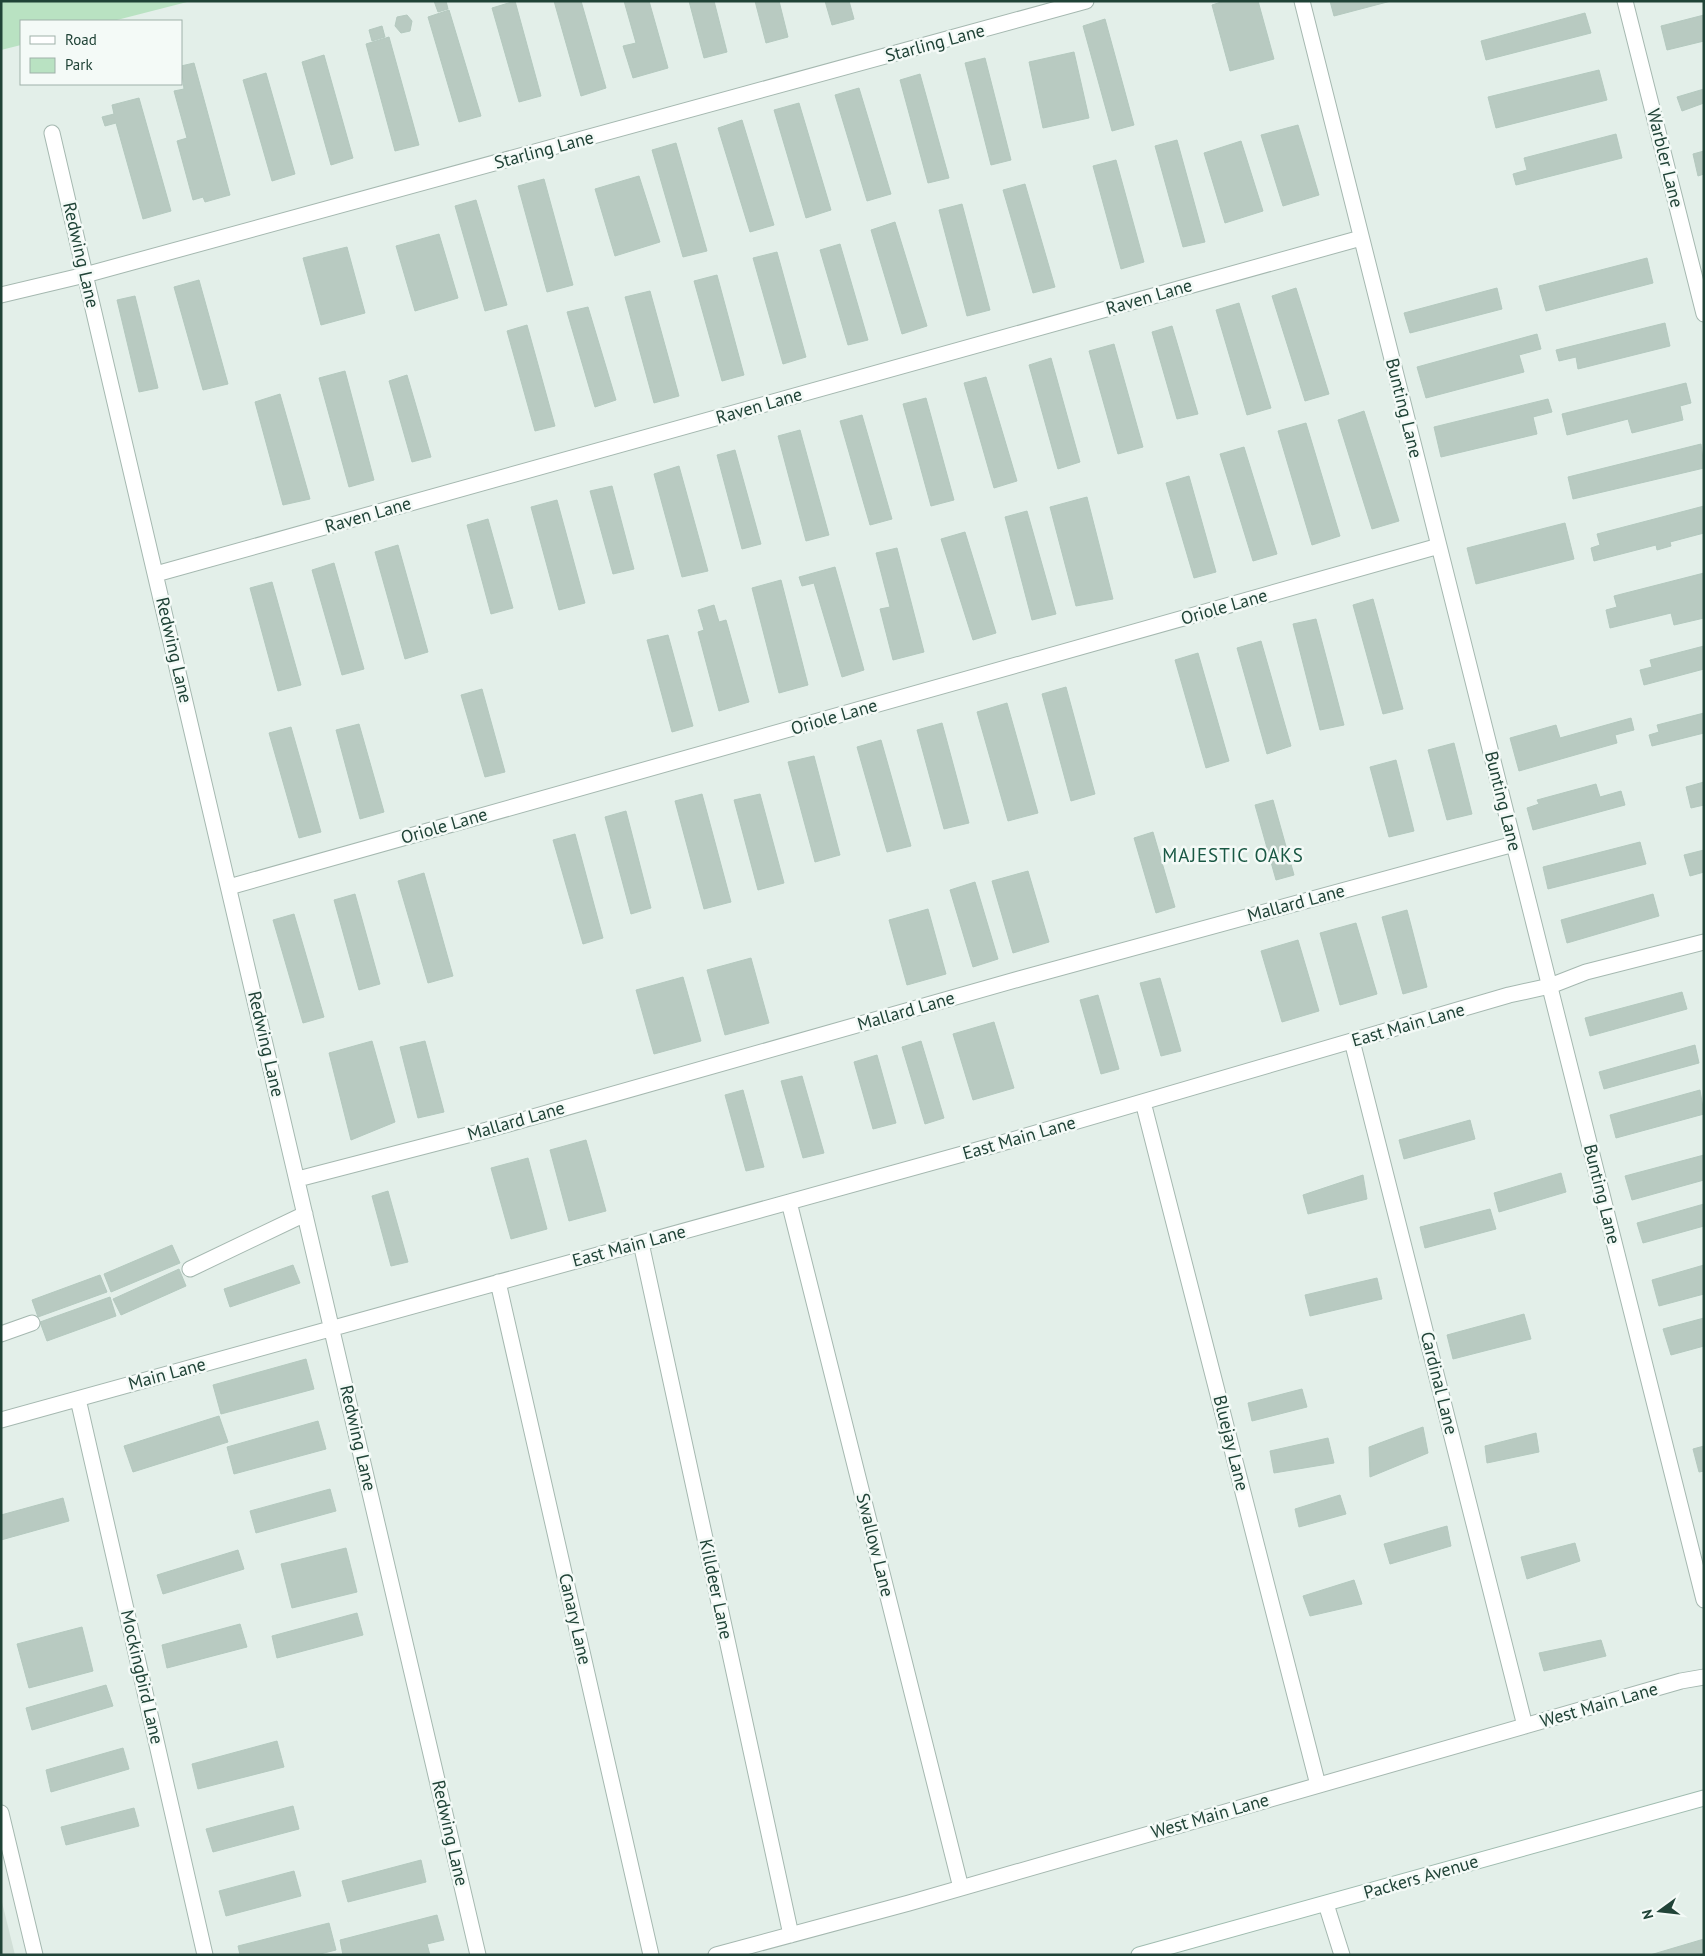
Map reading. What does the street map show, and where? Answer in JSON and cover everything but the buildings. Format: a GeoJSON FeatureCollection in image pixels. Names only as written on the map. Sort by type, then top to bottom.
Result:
{"type":"FeatureCollection","features":[{"type":"Feature","properties":{"kind":"street","name":"Starling Lane"},"geometry":{"type":"LineString","coordinates":[[1,295],[86,275],[1086,1]]}},
{"type":"Feature","properties":{"kind":"street","name":"Bunting Lane"},"geometry":{"type":"LineString","coordinates":[[1302,1],[1704,1600]]}},
{"type":"Feature","properties":{"kind":"street","name":"Warbler Lane"},"geometry":{"type":"LineString","coordinates":[[1626,1],[1704,314]]}},
{"type":"Feature","properties":{"kind":"street","name":"Redwing Lane"},"geometry":{"type":"LineString","coordinates":[[52,133],[478,1955]]}},
{"type":"Feature","properties":{"kind":"street","name":"Raven Lane"},"geometry":{"type":"LineString","coordinates":[[156,574],[1361,238]]}},
{"type":"Feature","properties":{"kind":"street","name":"Oriole Lane"},"geometry":{"type":"LineString","coordinates":[[229,887],[1439,546]]}},
{"type":"Feature","properties":{"kind":"street","name":"Mallard Lane"},"geometry":{"type":"LineString","coordinates":[[298,1179],[487,1130],[1019,979],[1514,844]]}},
{"type":"Feature","properties":{"kind":"street","name":"East Main Lane"},"geometry":{"type":"LineString","coordinates":[[332,1328],[1143,1102],[1509,995],[1550,986],[1586,972],[1704,942]]}},
{"type":"Feature","properties":{"kind":"street","name":"Cardinal Lane"},"geometry":{"type":"LineString","coordinates":[[1352,1041],[1525,1726]]}},
{"type":"Feature","properties":{"kind":"street","name":"Bluejay Lane"},"geometry":{"type":"LineString","coordinates":[[1143,1102],[1318,1785]]}},
{"type":"Feature","properties":{"kind":"street","name":"Swallow Lane"},"geometry":{"type":"LineString","coordinates":[[789,1202],[960,1888]]}},
{"type":"Feature","properties":{"kind":"street"},"geometry":{"type":"LineString","coordinates":[[190,1269],[305,1214]]}},
{"type":"Feature","properties":{"kind":"street","name":"Killdeer Lane"},"geometry":{"type":"LineString","coordinates":[[641,1243],[791,1934]]}},
{"type":"Feature","properties":{"kind":"street","name":"Canary Lane"},"geometry":{"type":"LineString","coordinates":[[498,1282],[651,1955]]}},
{"type":"Feature","properties":{"kind":"street"},"geometry":{"type":"LineString","coordinates":[[1,1334],[32,1323]]}},
{"type":"Feature","properties":{"kind":"street","name":"Main Lane"},"geometry":{"type":"LineString","coordinates":[[1,1420],[332,1328]]}},
{"type":"Feature","properties":{"kind":"street","name":"Mockingbird Lane"},"geometry":{"type":"LineString","coordinates":[[78,1398],[205,1955]]}},
{"type":"Feature","properties":{"kind":"street","name":"West Main Lane"},"geometry":{"type":"LineString","coordinates":[[716,1955],[960,1888],[1681,1681],[1704,1677]]}},
{"type":"Feature","properties":{"kind":"street","name":"Packers Avenue"},"geometry":{"type":"LineString","coordinates":[[1139,1955],[1704,1798]]}},
{"type":"Feature","properties":{"kind":"street"},"geometry":{"type":"LineString","coordinates":[[1,1813],[35,1955]]}},
{"type":"Feature","properties":{"kind":"street"},"geometry":{"type":"LineString","coordinates":[[1326,1904],[1342,1955]]}},
{"type":"Feature","properties":{"kind":"shaded area"},"geometry":{"type":"Polygon","coordinates":[[[1,1898],[15,1955],[1,1955],[1,1898]]]}},
{"type":"Feature","properties":{"kind":"green space"},"geometry":{"type":"Polygon","coordinates":[[[1,1],[191,1],[117,20],[20,20],[20,45],[1,50],[1,1]]]}},
{"type":"Feature","properties":{"kind":"district","name":"MAJESTIC OAKS"},"geometry":{"type":"Point","coordinates":[1233,855]}}]}
